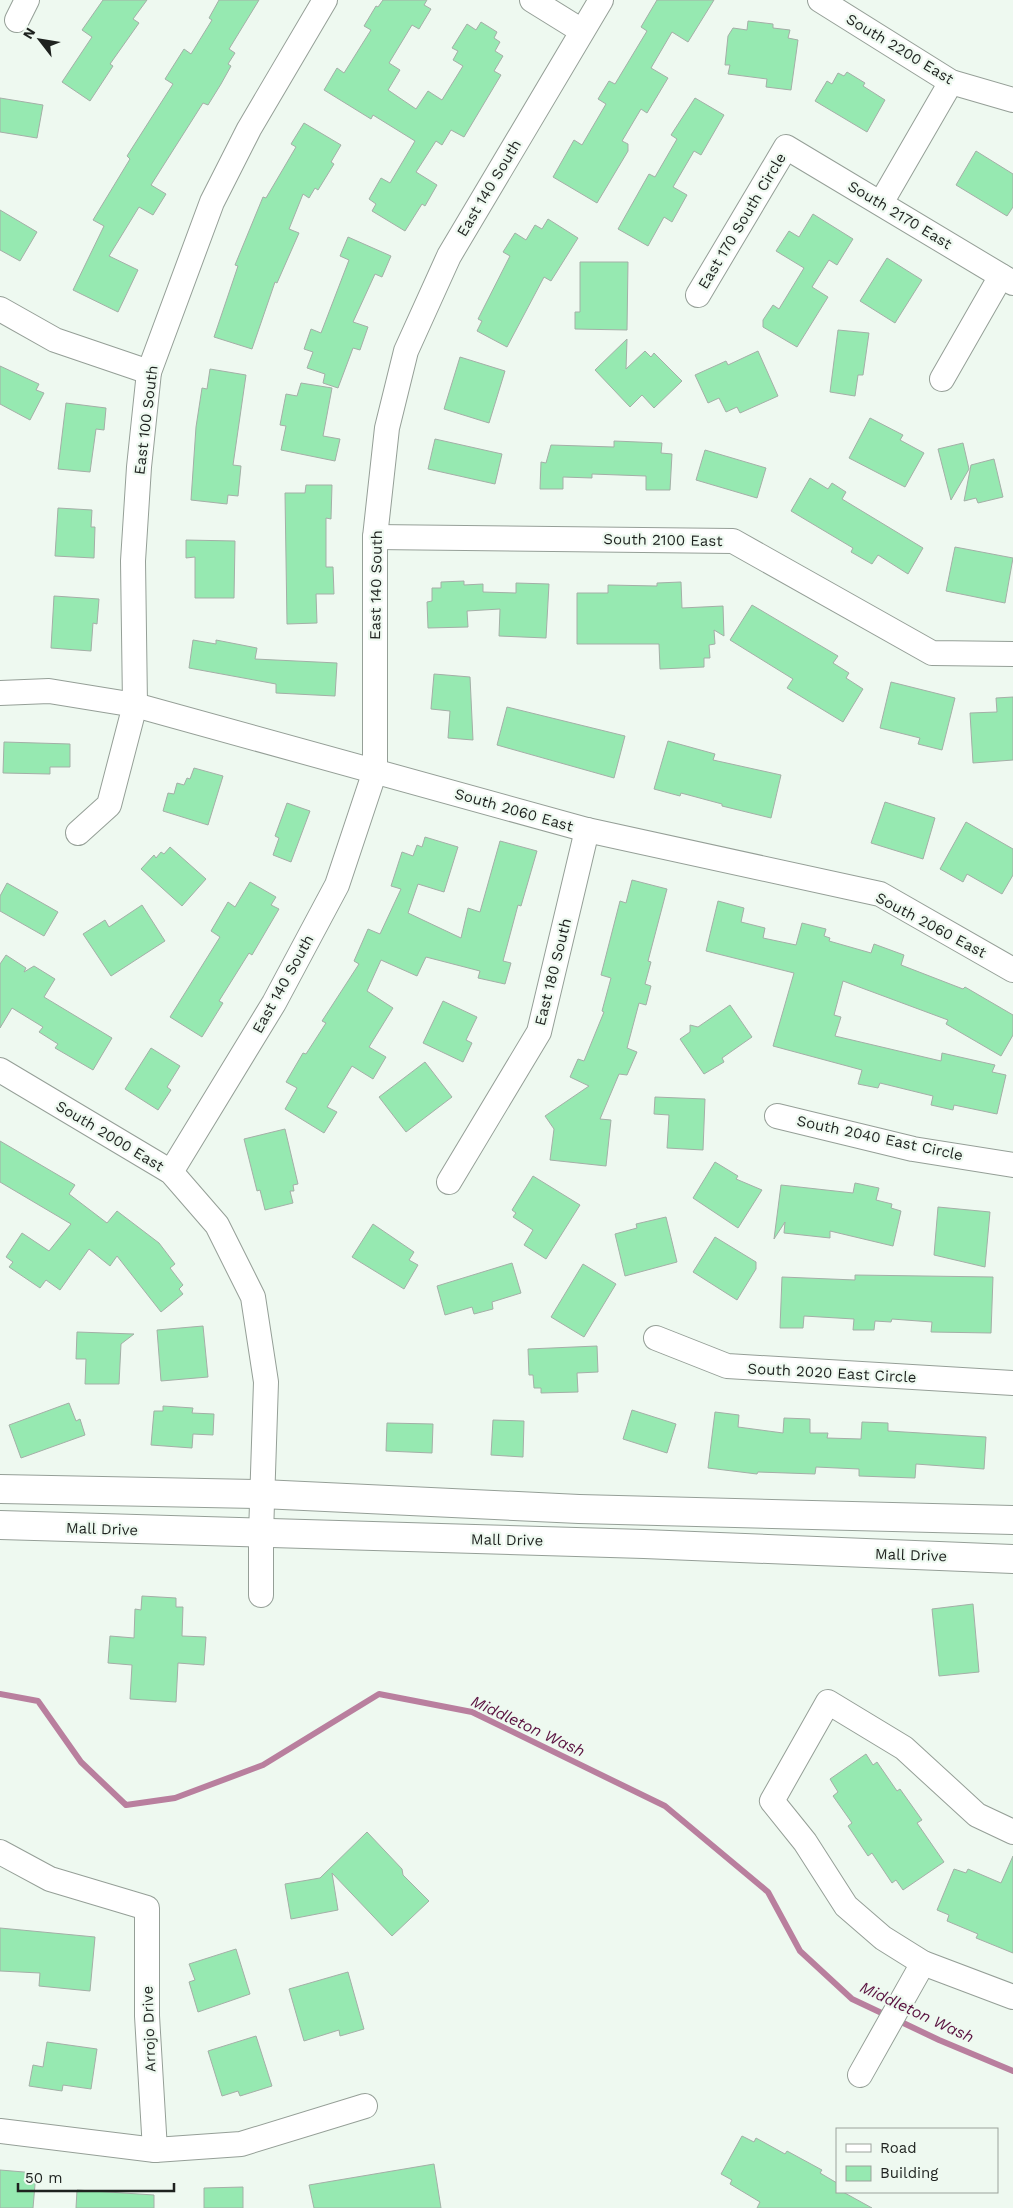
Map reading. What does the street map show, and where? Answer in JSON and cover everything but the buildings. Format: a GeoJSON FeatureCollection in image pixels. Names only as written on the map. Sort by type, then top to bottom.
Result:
{"type":"FeatureCollection","features":[{"type":"Feature","properties":{"kind":"main road"},"geometry":{"type":"LineString","coordinates":[[0,1489],[262,1494],[589,1509],[1013,1520]]}},
{"type":"Feature","properties":{"kind":"main road","name":"Mall Drive"},"geometry":{"type":"LineString","coordinates":[[0,1526],[644,1544],[1013,1559]]}},
{"type":"Feature","properties":{"kind":"street","name":"East 100 South"},"geometry":{"type":"LineString","coordinates":[[78,833],[109,805],[135,705],[133,561],[139,467],[149,372],[212,202],[249,129],[324,0]]}},
{"type":"Feature","properties":{"kind":"street"},"geometry":{"type":"LineString","coordinates":[[532,0],[582,31]]}},
{"type":"Feature","properties":{"kind":"street","name":"East 140 South"},"geometry":{"type":"LineString","coordinates":[[171,1172],[274,1003],[337,886],[375,771],[375,537],[388,428],[406,351],[449,256],[601,0]]}},
{"type":"Feature","properties":{"kind":"street","name":"South 2200 East"},"geometry":{"type":"LineString","coordinates":[[820,0],[850,8],[951,82],[1013,100]]}},
{"type":"Feature","properties":{"kind":"street"},"geometry":{"type":"LineString","coordinates":[[881,204],[951,82]]}},
{"type":"Feature","properties":{"kind":"street","name":"South 2170 East"},"geometry":{"type":"LineString","coordinates":[[786,147],[1007,279]]}},
{"type":"Feature","properties":{"kind":"street","name":"East 170 South Circle"},"geometry":{"type":"LineString","coordinates":[[698,295],[786,147]]}},
{"type":"Feature","properties":{"kind":"street"},"geometry":{"type":"LineString","coordinates":[[942,379],[1007,279]]}},
{"type":"Feature","properties":{"kind":"street"},"geometry":{"type":"LineString","coordinates":[[0,309],[55,340],[149,372]]}},
{"type":"Feature","properties":{"kind":"street","name":"South 2100 East"},"geometry":{"type":"LineString","coordinates":[[375,537],[733,541],[932,653],[1013,654]]}},
{"type":"Feature","properties":{"kind":"street","name":"South 2060 East"},"geometry":{"type":"LineString","coordinates":[[0,693],[49,691],[135,705],[587,830],[880,894],[1013,970]]}},
{"type":"Feature","properties":{"kind":"street","name":"East 180 South"},"geometry":{"type":"LineString","coordinates":[[448,1182],[538,1032],[587,830]]}},
{"type":"Feature","properties":{"kind":"street","name":"South 2000 East"},"geometry":{"type":"LineString","coordinates":[[0,1070],[171,1172],[217,1225],[253,1297],[266,1382],[260,1534],[261,1596]]}},
{"type":"Feature","properties":{"kind":"street","name":"South 2040 East Circle"},"geometry":{"type":"LineString","coordinates":[[777,1116],[913,1149],[1013,1165]]}},
{"type":"Feature","properties":{"kind":"street","name":"South 2020 East Circle"},"geometry":{"type":"LineString","coordinates":[[656,1338],[726,1366],[1013,1383]]}},
{"type":"Feature","properties":{"kind":"street"},"geometry":{"type":"LineString","coordinates":[[1013,1832],[977,1815],[904,1748],[828,1702],[772,1801],[805,1842],[846,1906],[883,1938],[923,1963],[1013,1997]]}},
{"type":"Feature","properties":{"kind":"street","name":"Arrojo Drive"},"geometry":{"type":"LineString","coordinates":[[0,1852],[50,1879],[147,1908],[147,2016],[155,2150]]}},
{"type":"Feature","properties":{"kind":"street"},"geometry":{"type":"LineString","coordinates":[[860,2075],[923,1963]]}},
{"type":"Feature","properties":{"kind":"street"},"geometry":{"type":"LineString","coordinates":[[0,2131],[155,2150],[242,2144],[365,2106]]}},
{"type":"Feature","properties":{"kind":"waterway","name":"Middleton Wash"},"geometry":{"type":"LineString","coordinates":[[0,1694],[38,1701],[81,1762],[126,1805],[175,1798],[263,1765],[379,1694],[472,1712],[665,1806],[768,1892],[800,1951],[852,1999],[888,2016]]}},
{"type":"Feature","properties":{"kind":"waterway","name":"Middleton Wash"},"geometry":{"type":"LineString","coordinates":[[897,2020],[1013,2071]]}}]}
